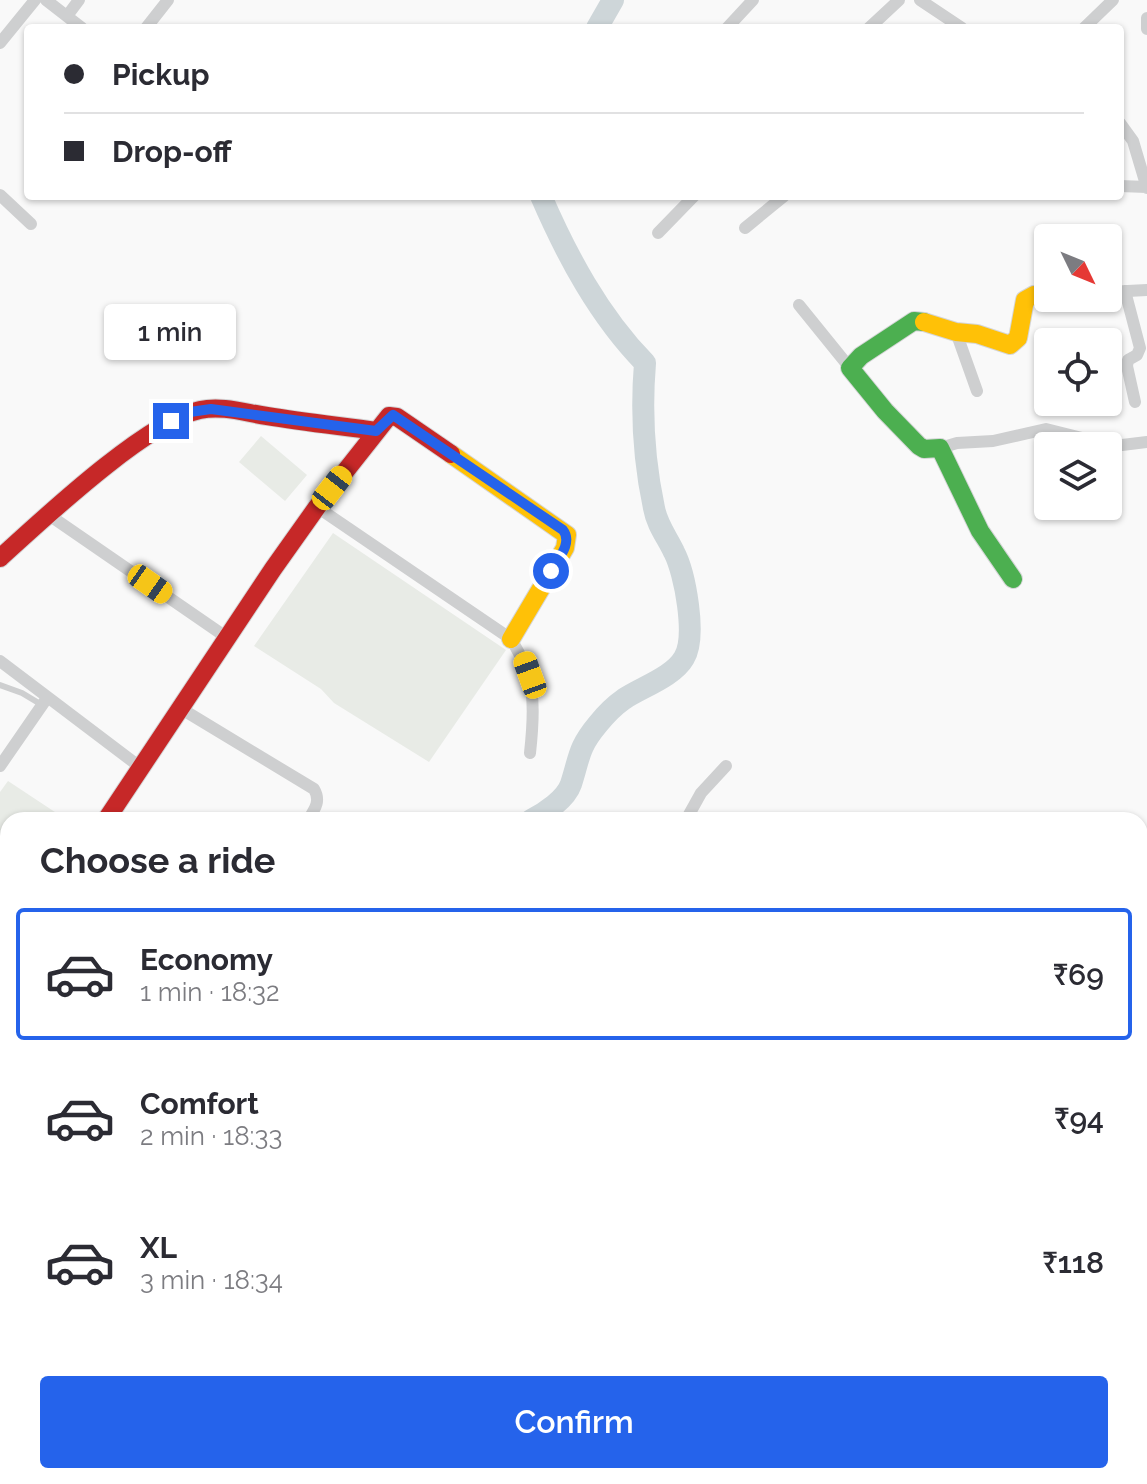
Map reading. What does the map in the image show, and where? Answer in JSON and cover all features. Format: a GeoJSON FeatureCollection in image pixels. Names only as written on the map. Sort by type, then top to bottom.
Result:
{"type":"FeatureCollection","features":[{"type":"Feature","properties":{"kind":"street"},"geometry":{"type":"LineString","coordinates":[[0,43],[35,0]]}},
{"type":"Feature","properties":{"kind":"street"},"geometry":{"type":"LineString","coordinates":[[46,0],[77,24]]}},
{"type":"Feature","properties":{"kind":"street"},"geometry":{"type":"LineString","coordinates":[[67,16],[79,0]]}},
{"type":"Feature","properties":{"kind":"street"},"geometry":{"type":"LineString","coordinates":[[149,24],[168,0]]}},
{"type":"Feature","properties":{"kind":"street"},"geometry":{"type":"LineString","coordinates":[[731,24],[753,0]]}},
{"type":"Feature","properties":{"kind":"street"},"geometry":{"type":"LineString","coordinates":[[873,24],[899,0]]}},
{"type":"Feature","properties":{"kind":"street"},"geometry":{"type":"LineString","coordinates":[[920,0],[942,23]]}},
{"type":"Feature","properties":{"kind":"street"},"geometry":{"type":"LineString","coordinates":[[1088,24],[1113,0]]}},
{"type":"Feature","properties":{"kind":"street"},"geometry":{"type":"LineString","coordinates":[[1147,18],[1147,29]]}},
{"type":"Feature","properties":{"kind":"street"},"geometry":{"type":"LineString","coordinates":[[1124,129],[1133,141],[1147,188],[1124,186]]}},
{"type":"Feature","properties":{"kind":"street"},"geometry":{"type":"LineString","coordinates":[[0,195],[31,224]]}},
{"type":"Feature","properties":{"kind":"street"},"geometry":{"type":"LineString","coordinates":[[658,233],[690,200]]}},
{"type":"Feature","properties":{"kind":"street"},"geometry":{"type":"LineString","coordinates":[[745,228],[779,200]]}},
{"type":"Feature","properties":{"kind":"street"},"geometry":{"type":"LineString","coordinates":[[1122,291],[1147,290]]}},
{"type":"Feature","properties":{"kind":"street"},"geometry":{"type":"LineString","coordinates":[[1125,291],[1140,348],[1137,355],[1128,360],[1127,366],[1135,402]]}},
{"type":"Feature","properties":{"kind":"street"},"geometry":{"type":"LineString","coordinates":[[850,368],[861,356],[914,321],[977,334],[1010,345],[1018,338],[1025,300],[1034,295]]}},
{"type":"Feature","properties":{"kind":"street"},"geometry":{"type":"LineString","coordinates":[[799,305],[885,411],[924,449],[993,441],[1046,429],[1114,446],[1147,442]]}},
{"type":"Feature","properties":{"kind":"street"},"geometry":{"type":"LineString","coordinates":[[956,332],[977,391]]}},
{"type":"Feature","properties":{"kind":"street"},"geometry":{"type":"LineString","coordinates":[[0,558],[146,439],[190,412],[211,409],[238,411],[376,431]]}},
{"type":"Feature","properties":{"kind":"street"},"geometry":{"type":"LineString","coordinates":[[111,812],[226,637],[317,507],[389,416],[397,417],[567,535],[565,548],[511,639]]}},
{"type":"Feature","properties":{"kind":"street"},"geometry":{"type":"LineString","coordinates":[[940,448],[980,531],[1013,579]]}},
{"type":"Feature","properties":{"kind":"street"},"geometry":{"type":"LineString","coordinates":[[317,507],[511,639],[523,658],[533,692],[530,753]]}},
{"type":"Feature","properties":{"kind":"street"},"geometry":{"type":"LineString","coordinates":[[49,515],[226,637]]}},
{"type":"Feature","properties":{"kind":"street"},"geometry":{"type":"LineString","coordinates":[[0,661],[44,702],[140,767]]}},
{"type":"Feature","properties":{"kind":"street"},"geometry":{"type":"LineString","coordinates":[[0,766],[44,702]]}},
{"type":"Feature","properties":{"kind":"street"},"geometry":{"type":"LineString","coordinates":[[180,708],[314,789],[317,804],[312,812]]}},
{"type":"Feature","properties":{"kind":"street"},"geometry":{"type":"LineString","coordinates":[[690,812],[701,793],[726,766]]}},
{"type":"Feature","properties":{"kind":"lane"},"geometry":{"type":"LineString","coordinates":[[0,685],[44,702]]}},
{"type":"Feature","properties":{"kind":"shaded area"},"geometry":{"type":"Polygon","coordinates":[[[261,436],[307,475],[285,501],[239,462],[261,436]]]}},
{"type":"Feature","properties":{"kind":"shaded area"},"geometry":{"type":"Polygon","coordinates":[[[333,533],[506,650],[429,762],[334,703],[321,689],[254,646],[333,533]]]}},
{"type":"Feature","properties":{"kind":"shaded area"},"geometry":{"type":"Polygon","coordinates":[[[8,781],[55,812],[0,812],[0,792],[8,781]]]}},
{"type":"Feature","properties":{"kind":"waterway"},"geometry":{"type":"LineString","coordinates":[[599,24],[613,0]]}},
{"type":"Feature","properties":{"kind":"waterway"},"geometry":{"type":"LineString","coordinates":[[543,200],[562,241],[599,305],[645,363],[644,436],[654,508],[682,574],[689,621],[688,648],[679,665],[624,699],[601,720],[583,746],[565,795],[545,812]]}},
{"type":"Feature","properties":{"kind":"traffic: fast"},"geometry":{"type":"LineString","coordinates":[[924,322],[914,321],[861,356],[850,368],[919,446],[924,449],[940,448],[980,531],[1013,579]]}},
{"type":"Feature","properties":{"kind":"traffic: slow"},"geometry":{"type":"LineString","coordinates":[[924,322],[1010,345],[1018,338],[1025,300],[1034,295]]}},
{"type":"Feature","properties":{"kind":"traffic: slow"},"geometry":{"type":"LineString","coordinates":[[451,454],[567,535],[565,548],[511,639]]}},
{"type":"Feature","properties":{"kind":"traffic: jam"},"geometry":{"type":"LineString","coordinates":[[0,558],[125,451],[152,432],[200,410],[225,409],[376,431]]}},
{"type":"Feature","properties":{"kind":"traffic: jam"},"geometry":{"type":"LineString","coordinates":[[111,812],[273,569],[389,416],[397,417],[451,454]]}},
{"type":"Feature","properties":{"kind":"route"},"geometry":{"type":"LineString","coordinates":[[171,421],[190,412],[211,409],[376,431],[393,415],[563,530],[567,542],[551,571]]}}]}
